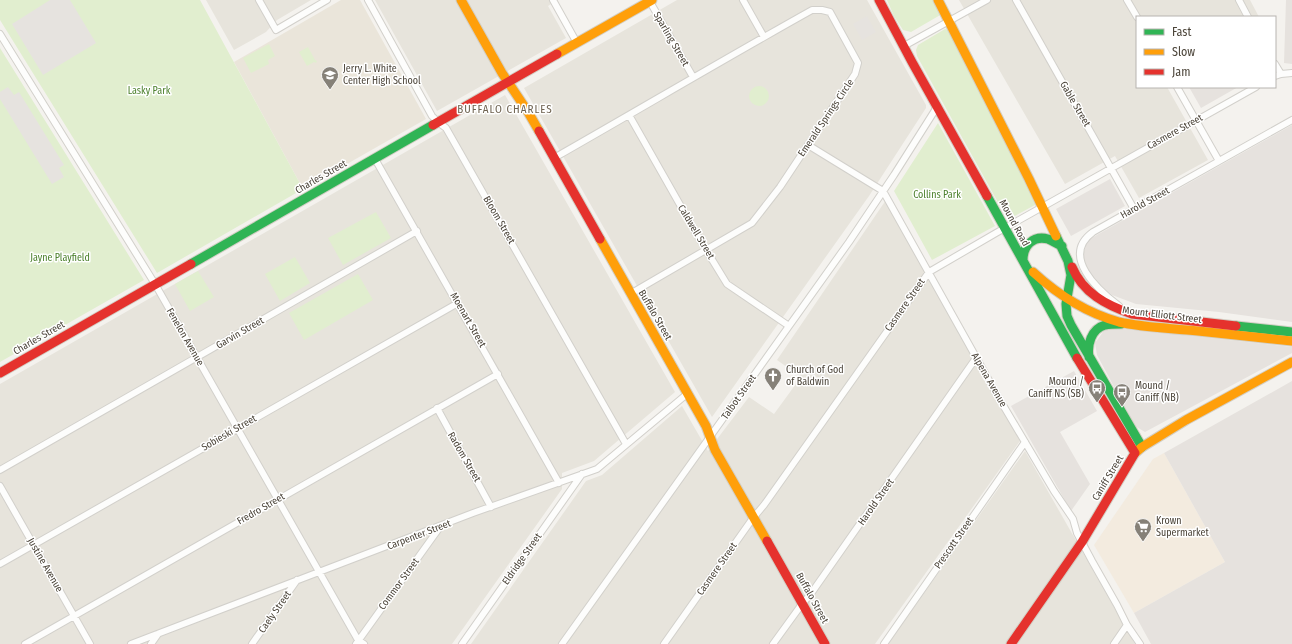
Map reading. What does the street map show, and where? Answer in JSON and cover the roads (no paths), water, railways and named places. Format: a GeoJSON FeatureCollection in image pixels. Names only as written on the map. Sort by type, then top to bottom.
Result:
{"type":"FeatureCollection","features":[{"type":"Feature","properties":{"kind":"street"},"geometry":{"type":"LineString","coordinates":[[259,0],[276,30],[327,0]]}},
{"type":"Feature","properties":{"kind":"street","name":"Bloom Street"},"geometry":{"type":"LineString","coordinates":[[368,0],[432,116],[446,128],[626,444]]}},
{"type":"Feature","properties":{"kind":"street","name":"Buffalo Street"},"geometry":{"type":"LineString","coordinates":[[461,0],[502,73],[528,112],[706,426],[715,450],[825,644]]}},
{"type":"Feature","properties":{"kind":"street"},"geometry":{"type":"LineString","coordinates":[[553,0],[577,43]]}},
{"type":"Feature","properties":{"kind":"street","name":"Charles Street"},"geometry":{"type":"LineString","coordinates":[[0,373],[650,0]]}},
{"type":"Feature","properties":{"kind":"street","name":"Sparling Street"},"geometry":{"type":"LineString","coordinates":[[650,0],[693,77]]}},
{"type":"Feature","properties":{"kind":"street"},"geometry":{"type":"LineString","coordinates":[[743,0],[764,37]]}},
{"type":"Feature","properties":{"kind":"street","name":"Mound Road"},"geometry":{"type":"LineString","coordinates":[[879,0],[1076,356],[1138,450]]}},
{"type":"Feature","properties":{"kind":"street"},"geometry":{"type":"LineString","coordinates":[[938,0],[1062,246],[1068,261],[1071,275],[1066,310],[1069,322],[1138,450]]}},
{"type":"Feature","properties":{"kind":"street"},"geometry":{"type":"LineString","coordinates":[[904,46],[950,22],[987,0]]}},
{"type":"Feature","properties":{"kind":"street","name":"Gable Street"},"geometry":{"type":"LineString","coordinates":[[1016,0],[1134,209]]}},
{"type":"Feature","properties":{"kind":"street"},"geometry":{"type":"LineString","coordinates":[[1127,0],[1136,16]]}},
{"type":"Feature","properties":{"kind":"street"},"geometry":{"type":"LineString","coordinates":[[1239,0],[1247,16]]}},
{"type":"Feature","properties":{"kind":"street","name":"Emerald Springs Circle"},"geometry":{"type":"LineString","coordinates":[[554,158],[812,10],[830,12],[858,63],[855,74],[780,187],[752,223],[630,294]]}},
{"type":"Feature","properties":{"kind":"street","name":"Fenelon Avenue"},"geometry":{"type":"LineString","coordinates":[[0,34],[155,284],[359,643]]}},
{"type":"Feature","properties":{"kind":"street"},"geometry":{"type":"LineString","coordinates":[[1278,75],[1292,73]]}},
{"type":"Feature","properties":{"kind":"street"},"geometry":{"type":"LineString","coordinates":[[1178,88],[1219,161]]}},
{"type":"Feature","properties":{"kind":"street","name":"Casmere Street"},"geometry":{"type":"LineString","coordinates":[[664,644],[929,272],[1254,88]]}},
{"type":"Feature","properties":{"kind":"street","name":"Talbot Street"},"geometry":{"type":"LineString","coordinates":[[562,644],[849,242],[937,107]]}},
{"type":"Feature","properties":{"kind":"street","name":"Caldwell Street"},"geometry":{"type":"LineString","coordinates":[[629,116],[706,250],[728,284],[789,326]]}},
{"type":"Feature","properties":{"kind":"street","name":"Harold Street"},"geometry":{"type":"LineString","coordinates":[[1132,314],[1110,300],[1094,284],[1084,270],[1080,255],[1083,244],[1090,234],[1292,120]]}},
{"type":"Feature","properties":{"kind":"street","name":"Alpena Avenue"},"geometry":{"type":"LineString","coordinates":[[808,145],[883,191],[976,358],[1054,491],[1073,519],[1077,533],[1127,625],[1140,644]]}},
{"type":"Feature","properties":{"kind":"street","name":"Moenart Street"},"geometry":{"type":"LineString","coordinates":[[375,159],[559,483]]}},
{"type":"Feature","properties":{"kind":"street","name":"Garvin Street"},"geometry":{"type":"LineString","coordinates":[[0,470],[417,231]]}},
{"type":"Feature","properties":{"kind":"street"},"geometry":{"type":"LineString","coordinates":[[1023,260],[1024,250],[1027,244],[1031,241],[1040,238],[1048,239],[1062,246]]}},
{"type":"Feature","properties":{"kind":"street","name":"Mount Elliott Street"},"geometry":{"type":"LineString","coordinates":[[1023,260],[1040,280],[1057,292],[1098,314],[1130,324],[1278,335],[1292,332]]}},
{"type":"Feature","properties":{"kind":"street","name":"Mount Elliott Street"},"geometry":{"type":"LineString","coordinates":[[1068,261],[1080,282],[1100,300],[1124,312],[1278,335],[1292,341]]}},
{"type":"Feature","properties":{"kind":"street","name":"Sobieski Street"},"geometry":{"type":"LineString","coordinates":[[0,564],[458,303]]}},
{"type":"Feature","properties":{"kind":"street"},"geometry":{"type":"LineString","coordinates":[[1090,360],[1088,354],[1089,345],[1097,331],[1106,325],[1130,324]]}},
{"type":"Feature","properties":{"kind":"street","name":"Harold Street"},"geometry":{"type":"LineString","coordinates":[[773,644],[814,589],[976,358]]}},
{"type":"Feature","properties":{"kind":"street","name":"Caniff Street"},"geometry":{"type":"LineString","coordinates":[[1011,644],[1082,542],[1138,450],[1186,420],[1292,362]]}},
{"type":"Feature","properties":{"kind":"street","name":"Fredro Street"},"geometry":{"type":"LineString","coordinates":[[25,644],[436,408],[498,374]]}},
{"type":"Feature","properties":{"kind":"street","name":"Carpenter Street"},"geometry":{"type":"LineString","coordinates":[[131,644],[491,507],[597,469],[687,394]]}},
{"type":"Feature","properties":{"kind":"street","name":"Radom Street"},"geometry":{"type":"LineString","coordinates":[[436,408],[491,507]]}},
{"type":"Feature","properties":{"kind":"street","name":"Prescott Street"},"geometry":{"type":"LineString","coordinates":[[884,644],[1025,442]]}},
{"type":"Feature","properties":{"kind":"street","name":"Eldridge Street"},"geometry":{"type":"LineString","coordinates":[[462,644],[582,474]]}},
{"type":"Feature","properties":{"kind":"street","name":"Justine Avenue"},"geometry":{"type":"LineString","coordinates":[[0,486],[90,644]]}},
{"type":"Feature","properties":{"kind":"street","name":"Commor Street"},"geometry":{"type":"LineString","coordinates":[[359,643],[440,527]]}},
{"type":"Feature","properties":{"kind":"street","name":"Caely Street"},"geometry":{"type":"LineString","coordinates":[[252,644],[297,580]]}},
{"type":"Feature","properties":{"kind":"street"},"geometry":{"type":"LineString","coordinates":[[1114,644],[1127,625]]}},
{"type":"Feature","properties":{"kind":"street"},"geometry":{"type":"LineString","coordinates":[[151,644],[158,634]]}},
{"type":"Feature","properties":{"kind":"place","name":"Jerry L. White Center High School"},"geometry":{"type":"Point","coordinates":[330,90]}},
{"type":"Feature","properties":{"kind":"place","name":"Church of God of Baldwin"},"geometry":{"type":"Point","coordinates":[773,391]}},
{"type":"Feature","properties":{"kind":"place","name":"Mound / Caniff NS (SB)"},"geometry":{"type":"Point","coordinates":[1097,403]}},
{"type":"Feature","properties":{"kind":"place","name":"Mound / Caniff (NB)"},"geometry":{"type":"Point","coordinates":[1122,407]}},
{"type":"Feature","properties":{"kind":"place","name":"Krown Supermarket"},"geometry":{"type":"Point","coordinates":[1143,542]}},
{"type":"Feature","properties":{"kind":"district","name":"BUFFALO CHARLES"},"geometry":{"type":"Point","coordinates":[505,109]}},
{"type":"Feature","properties":{"kind":"park label","name":"Lasky Park"},"geometry":{"type":"Point","coordinates":[149,91]}},
{"type":"Feature","properties":{"kind":"park label","name":"Collins Park"},"geometry":{"type":"Point","coordinates":[937,195]}},
{"type":"Feature","properties":{"kind":"park label","name":"Jayne Playfield"},"geometry":{"type":"Point","coordinates":[60,258]}}]}
